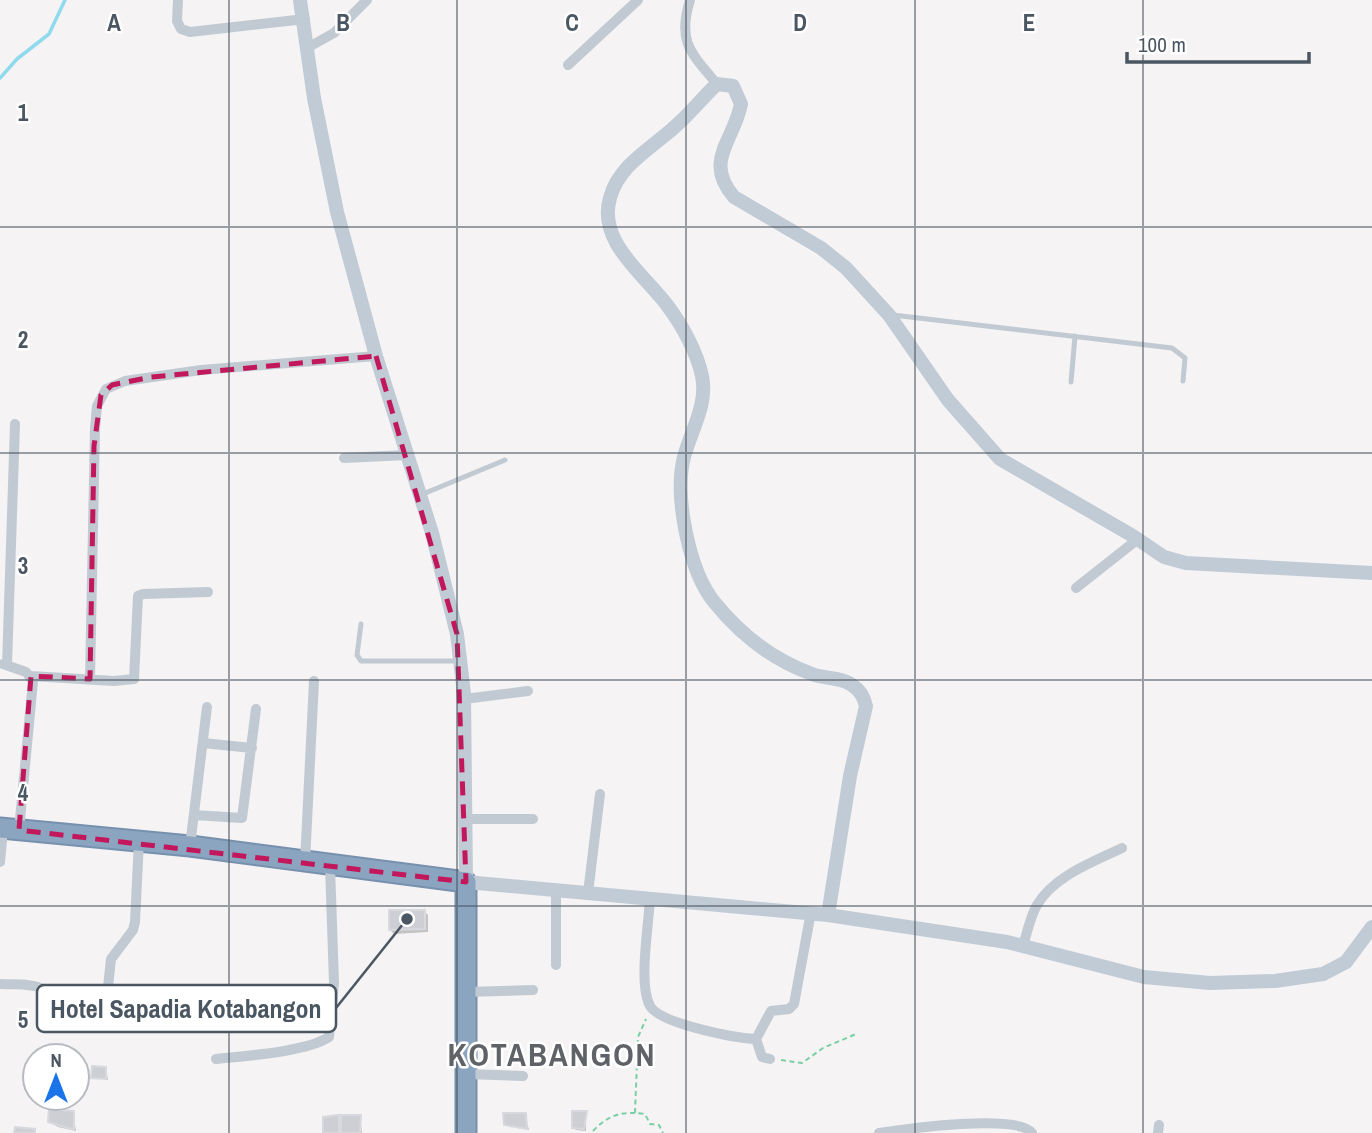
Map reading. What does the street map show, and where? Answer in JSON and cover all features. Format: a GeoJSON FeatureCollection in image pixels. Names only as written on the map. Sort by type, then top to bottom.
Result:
{"type":"FeatureCollection","features":[{"type":"Feature","properties":{"kind":"highway"},"geometry":{"type":"LineString","coordinates":[[8,829],[190,846],[466,882],[466,1133]]}},
{"type":"Feature","properties":{"kind":"street"},"geometry":{"type":"LineString","coordinates":[[178,0],[177,21],[181,29],[190,32],[304,19]]}},
{"type":"Feature","properties":{"kind":"street"},"geometry":{"type":"LineString","coordinates":[[300,0],[334,201],[376,356],[444,576],[461,661],[464,699],[466,882],[811,912],[1023,946],[1158,979],[1210,983],[1304,978],[1339,967],[1353,955],[1372,927]]}},
{"type":"Feature","properties":{"kind":"street"},"geometry":{"type":"LineString","coordinates":[[307,48],[334,33],[367,0]]}},
{"type":"Feature","properties":{"kind":"street"},"geometry":{"type":"LineString","coordinates":[[568,65],[638,0]]}},
{"type":"Feature","properties":{"kind":"street"},"geometry":{"type":"LineString","coordinates":[[690,0],[684,31],[686,43],[717,84],[733,86],[741,104],[720,157],[724,185],[734,197],[821,248],[846,268],[889,315],[948,400],[989,449],[1011,466],[1138,539],[1164,557],[1186,564],[1372,573]]}},
{"type":"Feature","properties":{"kind":"street"},"geometry":{"type":"LineString","coordinates":[[717,84],[676,126],[622,172],[609,199],[609,216],[615,241],[669,307],[702,375],[703,402],[686,450],[679,490],[699,577],[705,589],[724,614],[772,657],[818,677],[846,681],[859,690],[864,699],[866,706],[850,776],[828,915]]}},
{"type":"Feature","properties":{"kind":"street"},"geometry":{"type":"LineString","coordinates":[[90,679],[94,437],[97,406],[106,388],[125,381],[176,373],[376,356]]}},
{"type":"Feature","properties":{"kind":"street"},"geometry":{"type":"LineString","coordinates":[[15,424],[4,664],[32,677],[134,679],[138,596],[208,592]]}},
{"type":"Feature","properties":{"kind":"street"},"geometry":{"type":"LineString","coordinates":[[344,458],[407,455]]}},
{"type":"Feature","properties":{"kind":"street"},"geometry":{"type":"LineString","coordinates":[[1076,588],[1138,539]]}},
{"type":"Feature","properties":{"kind":"street"},"geometry":{"type":"LineString","coordinates":[[0,862],[33,696],[32,677]]}},
{"type":"Feature","properties":{"kind":"street"},"geometry":{"type":"LineString","coordinates":[[305,862],[314,681]]}},
{"type":"Feature","properties":{"kind":"street"},"geometry":{"type":"LineString","coordinates":[[464,699],[528,691]]}},
{"type":"Feature","properties":{"kind":"street"},"geometry":{"type":"LineString","coordinates":[[190,846],[207,707]]}},
{"type":"Feature","properties":{"kind":"street"},"geometry":{"type":"LineString","coordinates":[[194,815],[242,818],[256,709]]}},
{"type":"Feature","properties":{"kind":"street"},"geometry":{"type":"LineString","coordinates":[[203,743],[252,748]]}},
{"type":"Feature","properties":{"kind":"street"},"geometry":{"type":"LineString","coordinates":[[588,893],[600,794]]}},
{"type":"Feature","properties":{"kind":"street"},"geometry":{"type":"LineString","coordinates":[[465,819],[534,819]]}},
{"type":"Feature","properties":{"kind":"street"},"geometry":{"type":"LineString","coordinates":[[0,984],[41,988],[79,1016],[97,1018],[106,1015],[111,959],[133,930],[135,922],[139,841]]}},
{"type":"Feature","properties":{"kind":"street"},"geometry":{"type":"LineString","coordinates":[[1023,946],[1035,907],[1044,894],[1078,870],[1122,848]]}},
{"type":"Feature","properties":{"kind":"street"},"geometry":{"type":"LineString","coordinates":[[216,1059],[277,1051],[329,1037],[334,983],[330,866]]}},
{"type":"Feature","properties":{"kind":"street"},"geometry":{"type":"LineString","coordinates":[[555,890],[555,965]]}},
{"type":"Feature","properties":{"kind":"street"},"geometry":{"type":"LineString","coordinates":[[650,898],[645,977],[648,1003],[654,1011],[687,1025],[756,1040]]}},
{"type":"Feature","properties":{"kind":"street"},"geometry":{"type":"LineString","coordinates":[[769,1059],[762,1057],[756,1040],[771,1011],[789,1009],[794,1004],[811,912]]}},
{"type":"Feature","properties":{"kind":"street"},"geometry":{"type":"LineString","coordinates":[[465,992],[533,990]]}},
{"type":"Feature","properties":{"kind":"street"},"geometry":{"type":"LineString","coordinates":[[466,1074],[523,1076]]}},
{"type":"Feature","properties":{"kind":"street"},"geometry":{"type":"LineString","coordinates":[[879,1133],[999,1122],[1025,1126],[1032,1133]]}},
{"type":"Feature","properties":{"kind":"lane"},"geometry":{"type":"LineString","coordinates":[[889,315],[1172,348],[1185,358],[1184,381]]}},
{"type":"Feature","properties":{"kind":"lane"},"geometry":{"type":"LineString","coordinates":[[1071,382],[1075,336]]}},
{"type":"Feature","properties":{"kind":"lane"},"geometry":{"type":"LineString","coordinates":[[420,495],[505,460]]}},
{"type":"Feature","properties":{"kind":"lane"},"geometry":{"type":"LineString","coordinates":[[361,624],[357,655],[361,661],[461,661]]}},
{"type":"Feature","properties":{"kind":"path"},"geometry":{"type":"LineString","coordinates":[[635,1112],[638,1037],[642,1022],[654,1011]]}},
{"type":"Feature","properties":{"kind":"path"},"geometry":{"type":"LineString","coordinates":[[769,1059],[803,1063],[823,1048],[856,1034]]}},
{"type":"Feature","properties":{"kind":"path"},"geometry":{"type":"LineString","coordinates":[[593,1131],[606,1118],[635,1112],[645,1114],[650,1124],[659,1125],[663,1133]]}},
{"type":"Feature","properties":{"kind":"highlighted area"},"geometry":{"type":"Polygon","coordinates":[[[376,356],[457,634],[466,882],[19,830],[31,676],[90,679],[94,446],[101,395],[112,385],[151,377],[376,356]]]}},
{"type":"Feature","properties":{"kind":"building"},"geometry":{"type":"Polygon","coordinates":[[[389,910],[425,910],[425,929],[389,930],[389,910]]]}},
{"type":"Feature","properties":{"kind":"building"},"geometry":{"type":"Polygon","coordinates":[[[92,1066],[106,1067],[106,1079],[91,1078],[92,1066]]]}},
{"type":"Feature","properties":{"kind":"building"},"geometry":{"type":"Polygon","coordinates":[[[572,1111],[587,1111],[584,1129],[572,1128],[572,1111]]]}},
{"type":"Feature","properties":{"kind":"building"},"geometry":{"type":"Polygon","coordinates":[[[49,1112],[74,1112],[74,1130],[48,1122],[49,1112]]]}},
{"type":"Feature","properties":{"kind":"building"},"geometry":{"type":"Polygon","coordinates":[[[503,1113],[526,1113],[527,1129],[504,1125],[503,1113]]]}},
{"type":"Feature","properties":{"kind":"building"},"geometry":{"type":"Polygon","coordinates":[[[339,1115],[339,1133],[323,1133],[323,1117],[339,1115]]]}},
{"type":"Feature","properties":{"kind":"building"},"geometry":{"type":"Polygon","coordinates":[[[341,1115],[361,1115],[360,1133],[341,1133],[341,1115]]]}},
{"type":"Feature","properties":{"kind":"building"},"geometry":{"type":"Polygon","coordinates":[[[15,1127],[35,1129],[35,1133],[14,1133],[15,1127]]]}},
{"type":"Feature","properties":{"kind":"waterway"},"geometry":{"type":"LineString","coordinates":[[0,78],[17,59],[49,34],[65,0]]}},
{"type":"Feature","properties":{"kind":"place","name":"Hotel Sapadia Kotabangon"},"geometry":{"type":"Point","coordinates":[407,919]}},
{"type":"Feature","properties":{"kind":"district","name":"KOTABANGON"},"geometry":{"type":"Point","coordinates":[552,1054]}}]}
